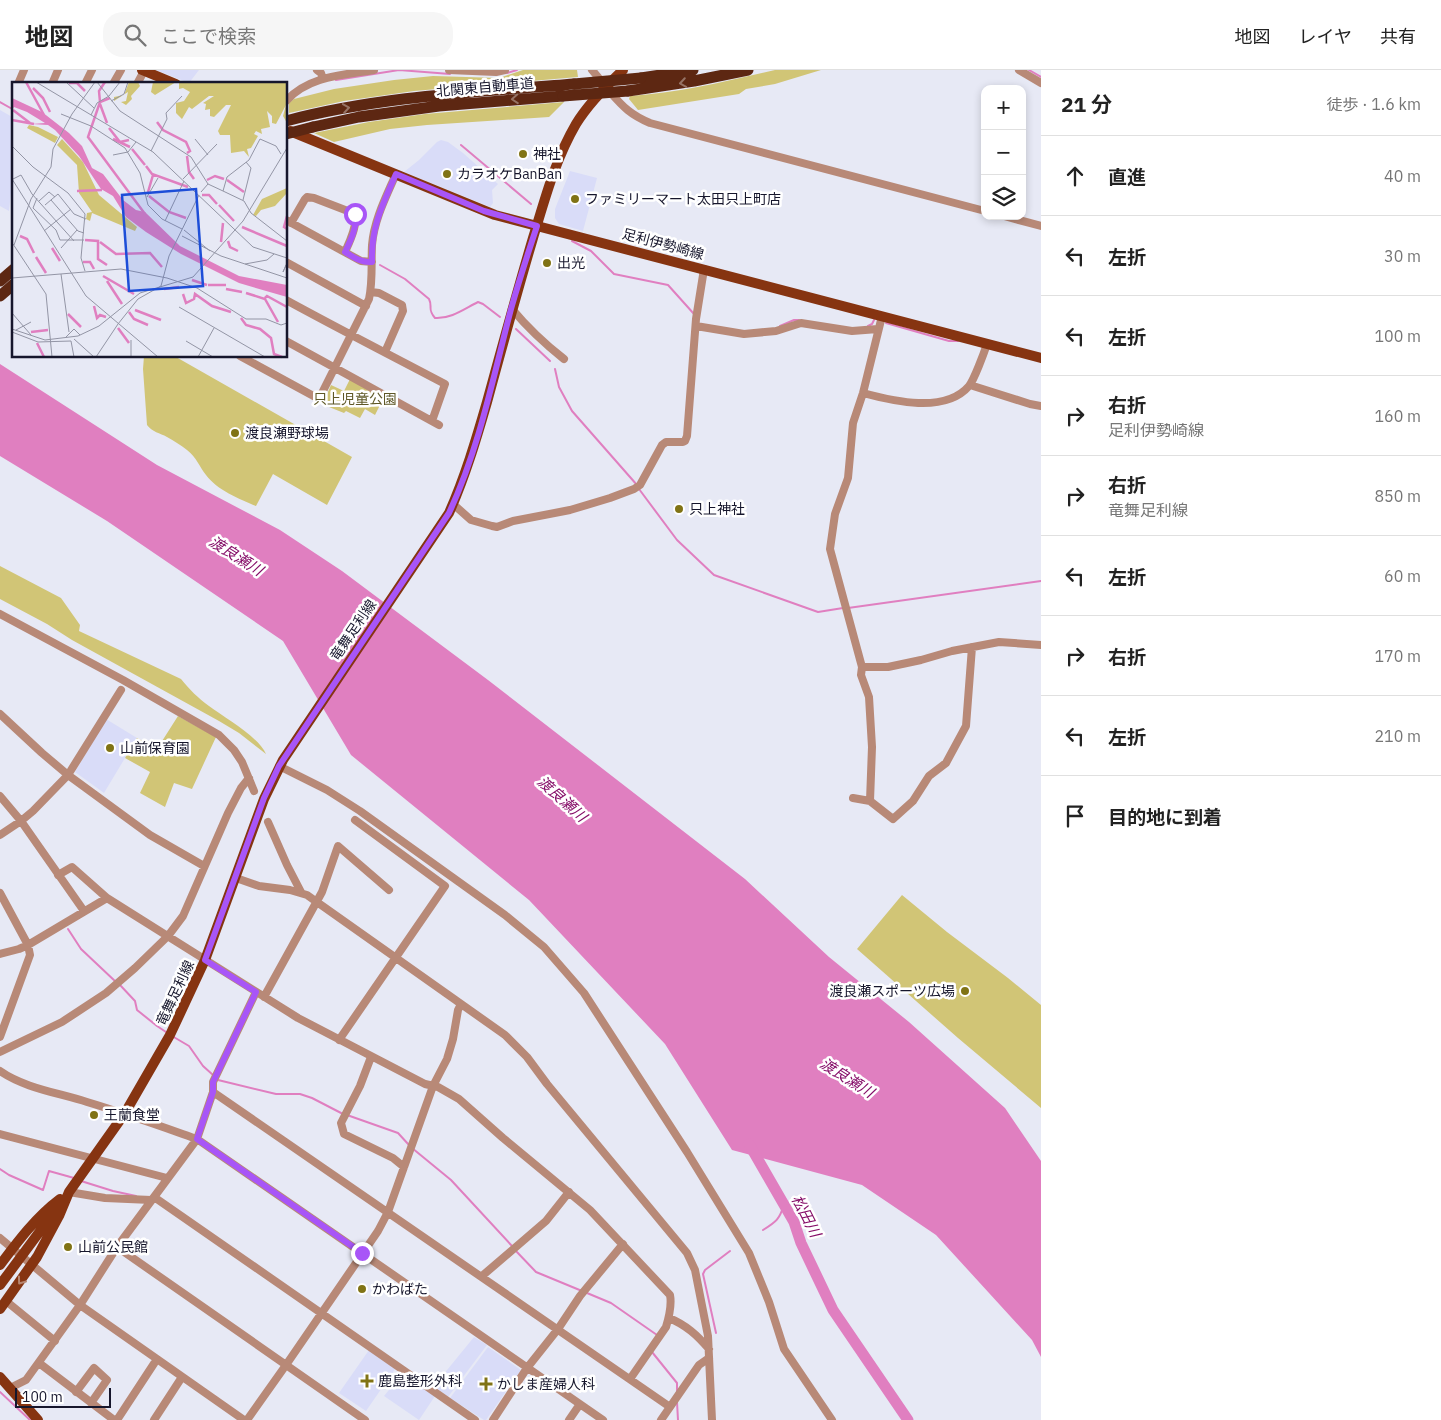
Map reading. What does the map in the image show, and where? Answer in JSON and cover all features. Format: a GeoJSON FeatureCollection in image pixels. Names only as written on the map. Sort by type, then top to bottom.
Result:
{"type":"FeatureCollection","features":[{"type":"Feature","properties":{"kind":"highway","name":"北関東自動車道"},"geometry":{"type":"LineString","coordinates":[[288,120],[333,110],[416,98],[641,78],[693,70]]}},
{"type":"Feature","properties":{"kind":"highway","name":"北関東自動車道"},"geometry":{"type":"LineString","coordinates":[[288,133],[359,117],[439,106],[628,91],[694,82],[748,70]]}},
{"type":"Feature","properties":{"kind":"highway"},"geometry":{"type":"LineString","coordinates":[[0,281],[12,271]]}},
{"type":"Feature","properties":{"kind":"highway"},"geometry":{"type":"LineString","coordinates":[[0,296],[12,286]]}},
{"type":"Feature","properties":{"kind":"main road"},"geometry":{"type":"LineString","coordinates":[[143,70],[171,82]]}},
{"type":"Feature","properties":{"kind":"main road","name":"竜舞足利線"},"geometry":{"type":"LineString","coordinates":[[3,1305],[32,1265],[48,1239],[69,1192],[125,1113],[170,1035],[205,960],[264,798],[281,763],[451,509],[468,467],[512,309],[556,164],[576,123],[590,104],[623,70]]}},
{"type":"Feature","properties":{"kind":"main road","name":"足利伊勢崎線"},"geometry":{"type":"LineString","coordinates":[[288,131],[484,211],[1041,358]]}},
{"type":"Feature","properties":{"kind":"main road","name":"竜舞足利線"},"geometry":{"type":"LineString","coordinates":[[0,1266],[25,1232],[50,1207],[69,1192]]}},
{"type":"Feature","properties":{"kind":"main road"},"geometry":{"type":"LineString","coordinates":[[0,1285],[69,1192]]}},
{"type":"Feature","properties":{"kind":"main road"},"geometry":{"type":"LineString","coordinates":[[0,1377],[38,1420]]}},
{"type":"Feature","properties":{"kind":"street"},"geometry":{"type":"LineString","coordinates":[[19,82],[24,70]]}},
{"type":"Feature","properties":{"kind":"street"},"geometry":{"type":"LineString","coordinates":[[53,82],[58,70]]}},
{"type":"Feature","properties":{"kind":"street"},"geometry":{"type":"LineString","coordinates":[[86,82],[92,70]]}},
{"type":"Feature","properties":{"kind":"street"},"geometry":{"type":"LineString","coordinates":[[115,82],[121,70]]}},
{"type":"Feature","properties":{"kind":"street"},"geometry":{"type":"LineString","coordinates":[[138,82],[143,70]]}},
{"type":"Feature","properties":{"kind":"street"},"geometry":{"type":"LineString","coordinates":[[317,70],[323,78]]}},
{"type":"Feature","properties":{"kind":"street"},"geometry":{"type":"LineString","coordinates":[[288,99],[302,88],[323,78],[374,70]]}},
{"type":"Feature","properties":{"kind":"street"},"geometry":{"type":"LineString","coordinates":[[449,70],[496,72],[505,70]]}},
{"type":"Feature","properties":{"kind":"street"},"geometry":{"type":"LineString","coordinates":[[592,70],[629,112],[650,123],[981,210]]}},
{"type":"Feature","properties":{"kind":"street"},"geometry":{"type":"LineString","coordinates":[[1019,70],[1041,83]]}},
{"type":"Feature","properties":{"kind":"street"},"geometry":{"type":"LineString","coordinates":[[244,358],[318,399],[366,306],[371,292],[372,244],[378,215],[396,174]]}},
{"type":"Feature","properties":{"kind":"street"},"geometry":{"type":"LineString","coordinates":[[345,252],[356,220],[355,214],[314,198],[307,197],[304,199],[289,221],[345,252],[364,262],[372,262]]}},
{"type":"Feature","properties":{"kind":"street"},"geometry":{"type":"LineString","coordinates":[[1019,220],[1041,226]]}},
{"type":"Feature","properties":{"kind":"street"},"geometry":{"type":"LineString","coordinates":[[288,263],[366,306]]}},
{"type":"Feature","properties":{"kind":"street"},"geometry":{"type":"LineString","coordinates":[[451,509],[471,520],[498,527],[513,521],[570,510],[626,492],[640,485],[662,445],[666,442],[685,440],[688,426],[696,326],[704,269]]}},
{"type":"Feature","properties":{"kind":"street"},"geometry":{"type":"LineString","coordinates":[[371,292],[379,293],[402,305],[403,308],[385,352]]}},
{"type":"Feature","properties":{"kind":"street"},"geometry":{"type":"LineString","coordinates":[[288,301],[445,384],[436,423],[288,342]]}},
{"type":"Feature","properties":{"kind":"street"},"geometry":{"type":"LineString","coordinates":[[512,309],[529,328],[564,359]]}},
{"type":"Feature","properties":{"kind":"street"},"geometry":{"type":"LineString","coordinates":[[870,801],[872,747],[869,697],[861,674],[862,667],[830,549],[835,514],[848,481],[853,423],[863,393],[882,316]]}},
{"type":"Feature","properties":{"kind":"street"},"geometry":{"type":"LineString","coordinates":[[696,326],[744,334],[776,331],[801,323],[852,331],[878,329]]}},
{"type":"Feature","properties":{"kind":"street"},"geometry":{"type":"LineString","coordinates":[[863,393],[894,401],[940,402],[957,396],[970,385],[987,344]]}},
{"type":"Feature","properties":{"kind":"street"},"geometry":{"type":"LineString","coordinates":[[970,385],[1041,406]]}},
{"type":"Feature","properties":{"kind":"street"},"geometry":{"type":"LineString","coordinates":[[0,614],[122,680],[218,735],[234,750],[254,791]]}},
{"type":"Feature","properties":{"kind":"street"},"geometry":{"type":"LineString","coordinates":[[862,667],[888,666],[999,642],[1041,645]]}},
{"type":"Feature","properties":{"kind":"street"},"geometry":{"type":"LineString","coordinates":[[853,798],[870,801],[893,819],[913,801],[929,776],[946,763],[966,726],[972,647]]}},
{"type":"Feature","properties":{"kind":"street"},"geometry":{"type":"LineString","coordinates":[[0,835],[33,811],[68,775],[121,690]]}},
{"type":"Feature","properties":{"kind":"street"},"geometry":{"type":"LineString","coordinates":[[0,714],[42,754],[68,775],[150,835],[204,866]]}},
{"type":"Feature","properties":{"kind":"street"},"geometry":{"type":"LineString","coordinates":[[281,763],[349,804],[505,915],[544,947],[584,993],[750,1253],[769,1302],[784,1349],[832,1420]]}},
{"type":"Feature","properties":{"kind":"street"},"geometry":{"type":"LineString","coordinates":[[0,1052],[62,1022],[95,1000],[135,968],[168,936],[183,916],[228,813],[241,788],[249,778]]}},
{"type":"Feature","properties":{"kind":"street"},"geometry":{"type":"LineString","coordinates":[[0,796],[21,821],[84,911]]}},
{"type":"Feature","properties":{"kind":"street"},"geometry":{"type":"LineString","coordinates":[[339,1040],[444,886],[354,820]]}},
{"type":"Feature","properties":{"kind":"street"},"geometry":{"type":"LineString","coordinates":[[268,822],[301,892]]}},
{"type":"Feature","properties":{"kind":"street"},"geometry":{"type":"LineString","coordinates":[[264,997],[322,892],[338,846],[389,890]]}},
{"type":"Feature","properties":{"kind":"street"},"geometry":{"type":"LineString","coordinates":[[58,875],[72,867],[107,898],[264,997],[371,1057],[425,1084],[446,1091],[459,1099],[502,1138],[590,1210],[670,1295],[669,1318],[661,1335],[630,1379]]}},
{"type":"Feature","properties":{"kind":"street"},"geometry":{"type":"LineString","coordinates":[[236,878],[259,886],[301,892],[317,901],[506,1035],[522,1050],[547,1084],[687,1253],[694,1270],[706,1322],[712,1420]]}},
{"type":"Feature","properties":{"kind":"street"},"geometry":{"type":"LineString","coordinates":[[0,893],[28,945],[30,954],[0,1037]]}},
{"type":"Feature","properties":{"kind":"street"},"geometry":{"type":"LineString","coordinates":[[0,954],[28,945],[107,898]]}},
{"type":"Feature","properties":{"kind":"street"},"geometry":{"type":"LineString","coordinates":[[10,1388],[26,1380],[80,1305],[117,1247],[197,1139],[213,1092],[213,1082],[256,992]]}},
{"type":"Feature","properties":{"kind":"street"},"geometry":{"type":"LineString","coordinates":[[0,1238],[80,1305],[245,1420],[286,1365],[378,1231],[388,1212],[433,1086],[447,1059],[461,1004]]}},
{"type":"Feature","properties":{"kind":"street"},"geometry":{"type":"LineString","coordinates":[[371,1057],[360,1086],[341,1123],[344,1134],[393,1158],[404,1167]]}},
{"type":"Feature","properties":{"kind":"street"},"geometry":{"type":"LineString","coordinates":[[0,1071],[24,1083],[125,1113],[197,1139],[603,1420]]}},
{"type":"Feature","properties":{"kind":"street"},"geometry":{"type":"LineString","coordinates":[[213,1092],[670,1407]]}},
{"type":"Feature","properties":{"kind":"street"},"geometry":{"type":"LineString","coordinates":[[0,1134],[167,1178]]}},
{"type":"Feature","properties":{"kind":"street"},"geometry":{"type":"LineString","coordinates":[[69,1192],[105,1198],[152,1198],[322,1312],[476,1420]]}},
{"type":"Feature","properties":{"kind":"street"},"geometry":{"type":"LineString","coordinates":[[482,1276],[546,1220],[569,1192]]}},
{"type":"Feature","properties":{"kind":"street"},"geometry":{"type":"LineString","coordinates":[[493,1420],[527,1368],[580,1296],[623,1244]]}},
{"type":"Feature","properties":{"kind":"street"},"geometry":{"type":"LineString","coordinates":[[117,1247],[365,1420]]}},
{"type":"Feature","properties":{"kind":"street"},"geometry":{"type":"LineString","coordinates":[[3,1305],[55,1340]]}},
{"type":"Feature","properties":{"kind":"street"},"geometry":{"type":"LineString","coordinates":[[669,1318],[687,1327],[709,1349]]}},
{"type":"Feature","properties":{"kind":"street"},"geometry":{"type":"LineString","coordinates":[[660,1420],[699,1365],[709,1358]]}},
{"type":"Feature","properties":{"kind":"street"},"geometry":{"type":"LineString","coordinates":[[39,1362],[115,1420],[157,1359]]}},
{"type":"Feature","properties":{"kind":"street"},"geometry":{"type":"LineString","coordinates":[[76,1392],[94,1368],[107,1380],[91,1403]]}},
{"type":"Feature","properties":{"kind":"street"},"geometry":{"type":"LineString","coordinates":[[154,1420],[182,1377]]}},
{"type":"Feature","properties":{"kind":"street"},"geometry":{"type":"LineString","coordinates":[[569,1420],[580,1404]]}},
{"type":"Feature","properties":{"kind":"shaded area"},"geometry":{"type":"Polygon","coordinates":[[[156,70],[199,70],[190,82],[156,70]]]}},
{"type":"Feature","properties":{"kind":"shaded area"},"geometry":{"type":"Polygon","coordinates":[[[0,110],[12,117],[12,183],[9,211],[0,206],[0,110]]]}},
{"type":"Feature","properties":{"kind":"shaded area","name":"カラオケBanBan"},"geometry":{"type":"Polygon","coordinates":[[[441,140],[448,142],[463,153],[498,184],[492,190],[493,203],[490,207],[404,172],[441,140]]]}},
{"type":"Feature","properties":{"kind":"shaded area","name":"ファミリーマート太田只上町店"},"geometry":{"type":"Polygon","coordinates":[[[570,171],[597,178],[583,231],[559,224],[555,218],[555,209],[570,171]]]}},
{"type":"Feature","properties":{"kind":"shaded area","name":"山前保育園"},"geometry":{"type":"Polygon","coordinates":[[[106,719],[137,738],[104,793],[75,772],[106,719]]]}},
{"type":"Feature","properties":{"kind":"shaded area"},"geometry":{"type":"Polygon","coordinates":[[[474,1337],[487,1345],[448,1397],[434,1386],[474,1337]]]}},
{"type":"Feature","properties":{"kind":"shaded area","name":"かしま産婦人科"},"geometry":{"type":"Polygon","coordinates":[[[488,1347],[521,1370],[486,1420],[484,1420],[450,1398],[488,1347]]]}},
{"type":"Feature","properties":{"kind":"shaded area","name":"鹿島整形外科"},"geometry":{"type":"Polygon","coordinates":[[[369,1350],[395,1369],[366,1411],[339,1393],[369,1350]]]}},
{"type":"Feature","properties":{"kind":"shaded area"},"geometry":{"type":"Polygon","coordinates":[[[402,1374],[435,1396],[419,1420],[384,1396],[402,1374]]]}},
{"type":"Feature","properties":{"kind":"green space"},"geometry":{"type":"Polygon","coordinates":[[[523,70],[577,70],[578,77],[414,91],[344,101],[289,113],[289,103],[294,99],[334,89],[433,76],[499,78],[523,70]]]}},
{"type":"Feature","properties":{"kind":"green space"},"geometry":{"type":"Polygon","coordinates":[[[775,70],[821,70],[775,84],[746,89],[739,94],[638,110],[629,99],[630,96],[685,89],[775,70]]]}},
{"type":"Feature","properties":{"kind":"green space"},"geometry":{"type":"Polygon","coordinates":[[[564,102],[549,117],[390,129],[334,142],[314,133],[369,122],[425,114],[564,102]]]}},
{"type":"Feature","properties":{"kind":"green space","name":"渡良瀬野球場"},"geometry":{"type":"Polygon","coordinates":[[[144,358],[178,358],[352,457],[327,505],[273,474],[256,506],[216,485],[187,450],[147,425],[144,358]]]}},
{"type":"Feature","properties":{"kind":"green space","name":"只上児童公園"},"geometry":{"type":"Polygon","coordinates":[[[350,379],[381,397],[382,401],[375,415],[365,409],[360,418],[346,411],[344,413],[324,405],[331,385],[344,391],[350,379]]]}},
{"type":"Feature","properties":{"kind":"green space"},"geometry":{"type":"Polygon","coordinates":[[[0,566],[61,598],[80,625],[79,631],[181,679],[201,700],[256,741],[266,754],[239,733],[219,721],[0,599],[0,566]]]}},
{"type":"Feature","properties":{"kind":"green space"},"geometry":{"type":"Polygon","coordinates":[[[178,716],[216,737],[192,789],[174,783],[165,807],[140,793],[150,772],[125,758],[137,738],[157,749],[178,716]]]}},
{"type":"Feature","properties":{"kind":"green space","name":"渡良瀬スポーツ広場"},"geometry":{"type":"Polygon","coordinates":[[[902,895],[1041,1005],[1041,1108],[857,949],[902,895]]]}},
{"type":"Feature","properties":{"kind":"water","name":"渡良瀬川"},"geometry":{"type":"Polygon","coordinates":[[[0,364],[157,465],[280,530],[342,571],[488,680],[745,879],[829,957],[909,1022],[1005,1108],[1041,1161],[1041,1357],[1032,1340],[936,1235],[862,1185],[732,1150],[665,1044],[529,900],[351,755],[283,641],[107,521],[0,456],[0,364]]]}},
{"type":"Feature","properties":{"kind":"waterway"},"geometry":{"type":"LineString","coordinates":[[336,80],[399,70],[450,74]]}},
{"type":"Feature","properties":{"kind":"waterway"},"geometry":{"type":"LineString","coordinates":[[507,73],[517,70]]}},
{"type":"Feature","properties":{"kind":"waterway"},"geometry":{"type":"LineString","coordinates":[[1029,70],[1041,77]]}},
{"type":"Feature","properties":{"kind":"waterway"},"geometry":{"type":"LineString","coordinates":[[0,102],[12,109]]}},
{"type":"Feature","properties":{"kind":"waterway"},"geometry":{"type":"LineString","coordinates":[[461,145],[531,204]]}},
{"type":"Feature","properties":{"kind":"waterway"},"geometry":{"type":"LineString","coordinates":[[572,241],[591,251],[614,274],[668,285],[694,314]]}},
{"type":"Feature","properties":{"kind":"waterway"},"geometry":{"type":"LineString","coordinates":[[380,265],[405,279],[429,299],[431,312],[435,318],[452,315],[478,302],[500,317]]}},
{"type":"Feature","properties":{"kind":"waterway"},"geometry":{"type":"LineString","coordinates":[[780,326],[794,320],[799,320]]}},
{"type":"Feature","properties":{"kind":"waterway"},"geometry":{"type":"LineString","coordinates":[[868,326],[874,320]]}},
{"type":"Feature","properties":{"kind":"waterway"},"geometry":{"type":"LineString","coordinates":[[886,323],[949,341],[958,341]]}},
{"type":"Feature","properties":{"kind":"waterway"},"geometry":{"type":"LineString","coordinates":[[516,329],[550,361]]}},
{"type":"Feature","properties":{"kind":"waterway"},"geometry":{"type":"LineString","coordinates":[[555,369],[559,387],[572,411],[637,485]]}},
{"type":"Feature","properties":{"kind":"waterway"},"geometry":{"type":"LineString","coordinates":[[639,489],[677,540],[714,575],[818,612],[843,608]]}},
{"type":"Feature","properties":{"kind":"waterway"},"geometry":{"type":"LineString","coordinates":[[848,608],[1041,581]]}},
{"type":"Feature","properties":{"kind":"waterway"},"geometry":{"type":"LineString","coordinates":[[68,929],[81,949],[116,982]]}},
{"type":"Feature","properties":{"kind":"waterway"},"geometry":{"type":"LineString","coordinates":[[120,985],[135,1001],[137,1010],[166,1032]]}},
{"type":"Feature","properties":{"kind":"waterway"},"geometry":{"type":"LineString","coordinates":[[172,1036],[189,1046],[203,1066],[213,1075]]}},
{"type":"Feature","properties":{"kind":"waterway"},"geometry":{"type":"LineString","coordinates":[[217,1079],[276,1094],[300,1094],[343,1114]]}},
{"type":"Feature","properties":{"kind":"waterway"},"geometry":{"type":"LineString","coordinates":[[347,1115],[398,1133],[409,1145]]}},
{"type":"Feature","properties":{"kind":"waterway","name":"松田川"},"geometry":{"type":"LineString","coordinates":[[749,1144],[794,1222],[801,1243],[833,1310],[908,1420]]}},
{"type":"Feature","properties":{"kind":"waterway"},"geometry":{"type":"LineString","coordinates":[[412,1148],[451,1180],[512,1246]]}},
{"type":"Feature","properties":{"kind":"waterway"},"geometry":{"type":"LineString","coordinates":[[0,1169],[43,1190],[49,1171],[74,1178]]}},
{"type":"Feature","properties":{"kind":"waterway"},"geometry":{"type":"LineString","coordinates":[[81,1181],[136,1196]]}},
{"type":"Feature","properties":{"kind":"waterway"},"geometry":{"type":"LineString","coordinates":[[763,1230],[777,1220],[784,1204]]}},
{"type":"Feature","properties":{"kind":"waterway"},"geometry":{"type":"LineString","coordinates":[[515,1250],[536,1272],[582,1291]]}},
{"type":"Feature","properties":{"kind":"waterway"},"geometry":{"type":"LineString","coordinates":[[716,1333],[703,1274],[705,1270],[730,1251]]}},
{"type":"Feature","properties":{"kind":"waterway"},"geometry":{"type":"LineString","coordinates":[[587,1293],[611,1303],[657,1335]]}},
{"type":"Feature","properties":{"kind":"waterway"},"geometry":{"type":"LineString","coordinates":[[652,1352],[677,1383],[677,1393]]}},
{"type":"Feature","properties":{"kind":"waterway"},"geometry":{"type":"LineString","coordinates":[[0,1392],[30,1420]]}},
{"type":"Feature","properties":{"kind":"waterway"},"geometry":{"type":"LineString","coordinates":[[677,1402],[678,1420]]}},
{"type":"Feature","properties":{"kind":"place","name":"神社"},"geometry":{"type":"Point","coordinates":[523,154]}},
{"type":"Feature","properties":{"kind":"place","name":"カラオケBanBan"},"geometry":{"type":"Point","coordinates":[447,174]}},
{"type":"Feature","properties":{"kind":"place","name":"ファミリーマート太田只上町店"},"geometry":{"type":"Point","coordinates":[575,199]}},
{"type":"Feature","properties":{"kind":"place","name":"出光"},"geometry":{"type":"Point","coordinates":[547,263]}},
{"type":"Feature","properties":{"kind":"place","name":"渡良瀬野球場"},"geometry":{"type":"Point","coordinates":[235,433]}},
{"type":"Feature","properties":{"kind":"place","name":"只上神社"},"geometry":{"type":"Point","coordinates":[679,509]}},
{"type":"Feature","properties":{"kind":"place","name":"山前保育園"},"geometry":{"type":"Point","coordinates":[110,748]}},
{"type":"Feature","properties":{"kind":"place","name":"渡良瀬スポーツ広場"},"geometry":{"type":"Point","coordinates":[965,991]}},
{"type":"Feature","properties":{"kind":"place","name":"王蘭食堂"},"geometry":{"type":"Point","coordinates":[94,1115]}},
{"type":"Feature","properties":{"kind":"place","name":"山前公民館"},"geometry":{"type":"Point","coordinates":[68,1247]}},
{"type":"Feature","properties":{"kind":"place","name":"かわばた"},"geometry":{"type":"Point","coordinates":[362,1289]}},
{"type":"Feature","properties":{"kind":"place","name":"鹿島整形外科"},"geometry":{"type":"Point","coordinates":[367,1381]}},
{"type":"Feature","properties":{"kind":"place","name":"かしま産婦人科"},"geometry":{"type":"Point","coordinates":[486,1384]}},
{"type":"Feature","properties":{"kind":"route"},"geometry":{"type":"LineString","coordinates":[[355,214],[356,220],[345,252],[367,263],[372,262],[372,244],[378,215],[396,174],[484,211],[537,226],[468,467],[449,513],[279,766],[264,798],[205,960],[256,992],[213,1082],[213,1092],[197,1139],[362,1253]]}}]}
